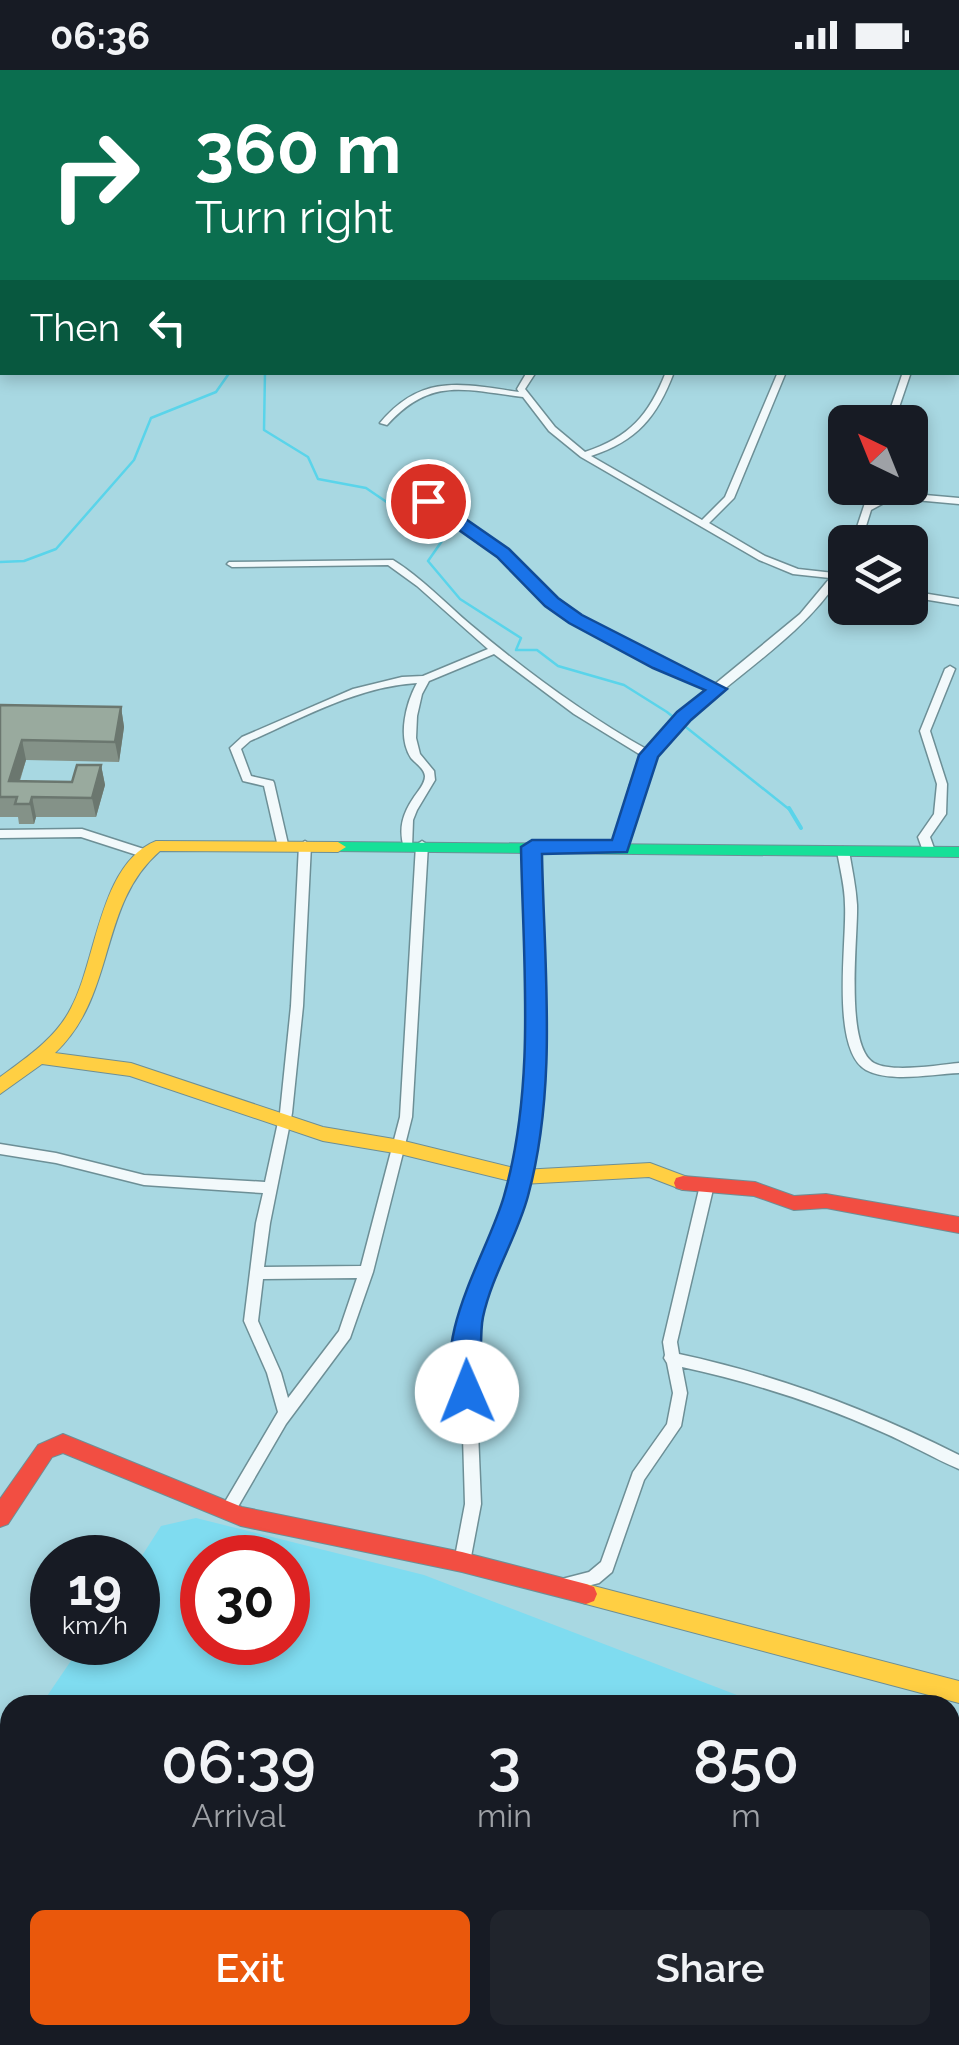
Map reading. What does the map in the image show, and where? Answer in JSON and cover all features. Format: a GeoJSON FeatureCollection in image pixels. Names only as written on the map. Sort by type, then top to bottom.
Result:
{"type":"FeatureCollection","features":[{"type":"Feature","properties":{"kind":"street"},"geometry":{"type":"LineString","coordinates":[[530,375],[520,388],[524,395],[552,429],[584,455],[762,558],[796,572],[828,575]]}},
{"type":"Feature","properties":{"kind":"street"},"geometry":{"type":"LineString","coordinates":[[584,455],[615,444],[646,421],[656,409],[669,375]]}},
{"type":"Feature","properties":{"kind":"street"},"geometry":{"type":"LineString","coordinates":[[704,522],[729,498],[781,375]]}},
{"type":"Feature","properties":{"kind":"street"},"geometry":{"type":"LineString","coordinates":[[896,405],[906,375]]}},
{"type":"Feature","properties":{"kind":"street"},"geometry":{"type":"LineString","coordinates":[[384,422],[394,408],[431,386],[524,395]]}},
{"type":"Feature","properties":{"kind":"street"},"geometry":{"type":"LineString","coordinates":[[869,508],[891,495],[959,501]]}},
{"type":"Feature","properties":{"kind":"street"},"geometry":{"type":"LineString","coordinates":[[428,501],[503,553],[552,602],[575,619],[659,664],[718,689]]}},
{"type":"Feature","properties":{"kind":"street"},"geometry":{"type":"LineString","coordinates":[[862,525],[870,505]]}},
{"type":"Feature","properties":{"kind":"street"},"geometry":{"type":"LineString","coordinates":[[232,564],[390,562],[409,573],[546,690],[649,755]]}},
{"type":"Feature","properties":{"kind":"street"},"geometry":{"type":"LineString","coordinates":[[620,847],[649,755],[684,716],[828,590]]}},
{"type":"Feature","properties":{"kind":"street"},"geometry":{"type":"LineString","coordinates":[[928,597],[959,602]]}},
{"type":"Feature","properties":{"kind":"street"},"geometry":{"type":"LineString","coordinates":[[282,844],[270,783],[247,779],[235,748],[246,738],[347,696],[407,679],[425,678],[495,650]]}},
{"type":"Feature","properties":{"kind":"street"},"geometry":{"type":"LineString","coordinates":[[929,851],[924,837],[940,814],[942,784],[925,731],[950,668]]}},
{"type":"Feature","properties":{"kind":"street"},"geometry":{"type":"LineString","coordinates":[[227,1512],[285,1412],[344,1334],[366,1272],[400,1147],[407,1098],[415,845],[403,829],[430,780],[430,771],[414,753],[411,743],[416,696],[425,678]]}},
{"type":"Feature","properties":{"kind":"street"},"geometry":{"type":"LineString","coordinates":[[0,834],[82,832],[143,853]]}},
{"type":"Feature","properties":{"kind":"street"},"geometry":{"type":"LineString","coordinates":[[285,1412],[251,1321],[270,1188],[285,1123],[297,1006],[305,845]]}},
{"type":"Feature","properties":{"kind":"street"},"geometry":{"type":"LineString","coordinates":[[0,1087],[40,1057],[77,1015],[89,991],[127,867],[156,846],[959,852]]}},
{"type":"Feature","properties":{"kind":"street"},"geometry":{"type":"LineString","coordinates":[[462,1562],[473,1504],[467,1336],[470,1315],[522,1177],[533,1088],[532,847]]}},
{"type":"Feature","properties":{"kind":"street"},"geometry":{"type":"LineString","coordinates":[[843,851],[852,906],[851,1011],[857,1053],[864,1063],[879,1070],[959,1068]]}},
{"type":"Feature","properties":{"kind":"street"},"geometry":{"type":"LineString","coordinates":[[40,1057],[131,1070],[285,1123],[522,1177],[650,1170],[684,1183],[755,1189],[772,1198],[794,1202],[826,1201],[959,1226]]}},
{"type":"Feature","properties":{"kind":"street"},"geometry":{"type":"LineString","coordinates":[[0,1149],[144,1180],[270,1188]]}},
{"type":"Feature","properties":{"kind":"street"},"geometry":{"type":"LineString","coordinates":[[557,1586],[598,1576],[610,1560],[638,1477],[674,1426],[680,1393],[670,1358],[678,1304],[707,1185]]}},
{"type":"Feature","properties":{"kind":"street"},"geometry":{"type":"LineString","coordinates":[[258,1273],[366,1272]]}},
{"type":"Feature","properties":{"kind":"street"},"geometry":{"type":"LineString","coordinates":[[670,1358],[742,1372],[833,1405],[959,1462]]}},
{"type":"Feature","properties":{"kind":"street"},"geometry":{"type":"LineString","coordinates":[[0,1516],[45,1451],[62,1443],[227,1512],[289,1529],[462,1562],[959,1692]]}},
{"type":"Feature","properties":{"kind":"shaded area"},"geometry":{"type":"Polygon","coordinates":[[[196,1518],[264,1535],[180,1535],[180,1665],[310,1665],[310,1546],[424,1575],[737,1695],[48,1695],[68,1665],[160,1665],[160,1535],[155,1535],[161,1526],[196,1518]]]}},
{"type":"Feature","properties":{"kind":"building"},"geometry":{"type":"Polygon","coordinates":[[[0,705],[121,707],[115,742],[22,740],[9,781],[72,782],[77,765],[101,765],[92,798],[32,797],[30,804],[15,804],[17,797],[0,797],[0,705]]]}},
{"type":"Feature","properties":{"kind":"waterway"},"geometry":{"type":"LineString","coordinates":[[0,562],[24,561],[56,549],[134,460],[151,418],[216,392],[228,375]]}},
{"type":"Feature","properties":{"kind":"waterway"},"geometry":{"type":"LineString","coordinates":[[265,375],[264,430],[308,457],[318,479],[366,488],[391,505],[422,516],[442,541],[428,561],[460,599],[521,638],[516,650],[537,650],[558,666],[624,685],[667,712],[790,810]]}},
{"type":"Feature","properties":{"kind":"waterway"},"geometry":{"type":"LineString","coordinates":[[789,808],[801,828]]}},
{"type":"Feature","properties":{"kind":"traffic: fast"},"geometry":{"type":"LineString","coordinates":[[338,847],[959,852]]}},
{"type":"Feature","properties":{"kind":"traffic: slow"},"geometry":{"type":"LineString","coordinates":[[0,1087],[43,1053],[71,1023],[88,991],[125,880],[156,846],[338,847]]}},
{"type":"Feature","properties":{"kind":"traffic: slow"},"geometry":{"type":"LineString","coordinates":[[40,1057],[131,1070],[323,1134],[400,1147],[522,1177],[650,1170],[683,1183]]}},
{"type":"Feature","properties":{"kind":"traffic: slow"},"geometry":{"type":"LineString","coordinates":[[586,1594],[959,1692]]}},
{"type":"Feature","properties":{"kind":"traffic: jam"},"geometry":{"type":"LineString","coordinates":[[683,1183],[755,1189],[794,1203],[826,1201],[959,1225]]}},
{"type":"Feature","properties":{"kind":"traffic: jam"},"geometry":{"type":"LineString","coordinates":[[0,1517],[45,1451],[63,1443],[241,1516],[462,1562],[586,1594]]}},
{"type":"Feature","properties":{"kind":"route"},"geometry":{"type":"LineString","coordinates":[[428,501],[503,553],[552,602],[575,619],[659,664],[718,689],[684,716],[649,755],[630,805],[620,847],[532,847],[531,1117],[522,1177],[470,1315],[465,1358],[467,1392]]}}]}
